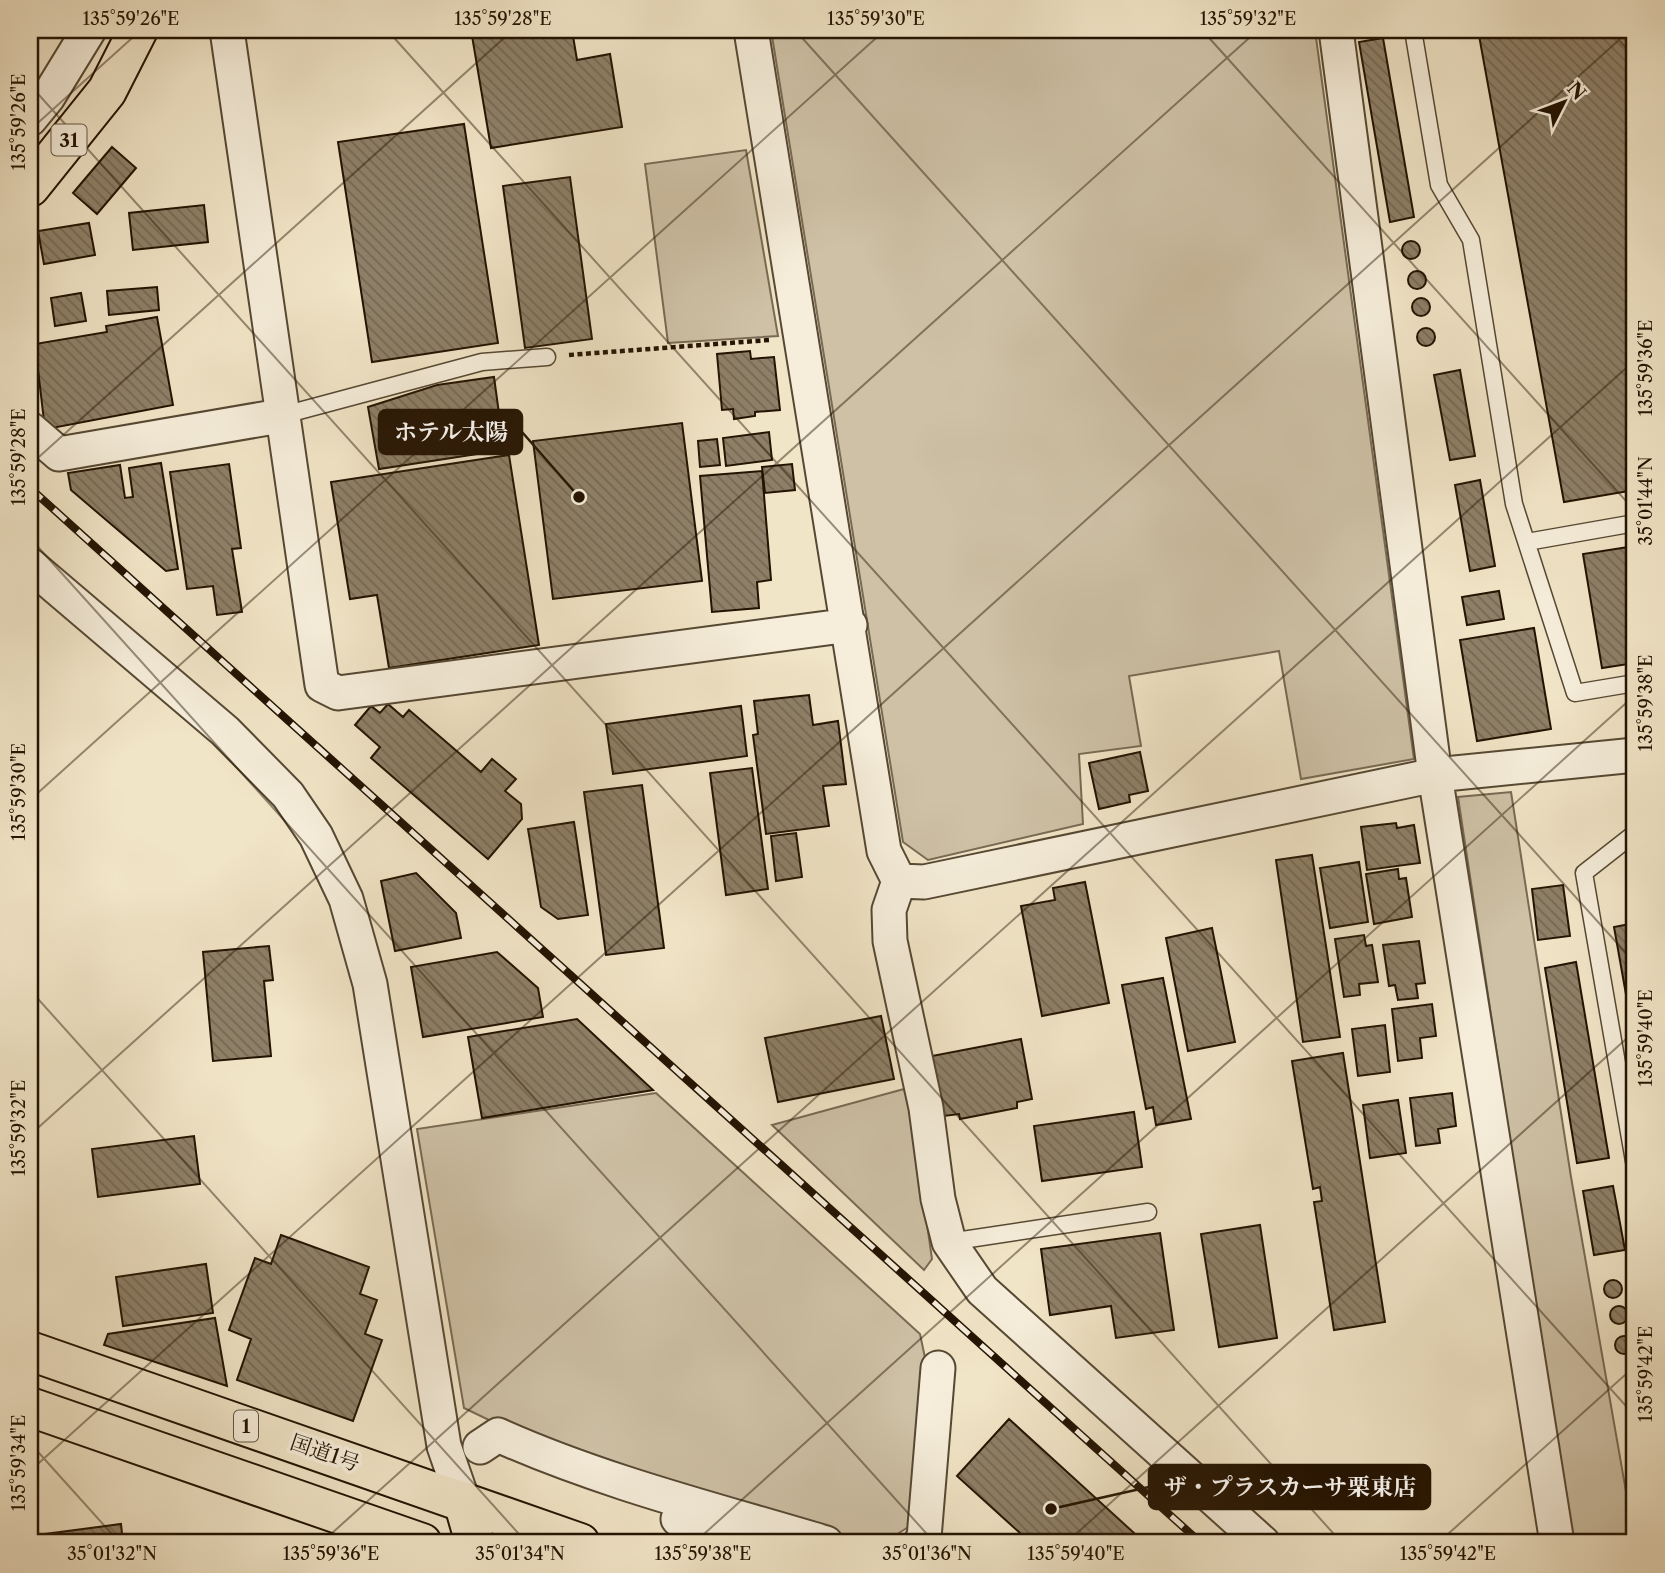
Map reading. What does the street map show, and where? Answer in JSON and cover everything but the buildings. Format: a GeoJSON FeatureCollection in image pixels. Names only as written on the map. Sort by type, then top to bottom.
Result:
{"type":"FeatureCollection","features":[{"type":"Feature","properties":{"kind":"main road","name":"31"},"geometry":{"type":"LineString","coordinates":[[30,187],[107,92],[138,30]]}},
{"type":"Feature","properties":{"kind":"main road","name":"国道1号"},"geometry":{"type":"LineString","coordinates":[[30,1352],[580,1543]]}},
{"type":"Feature","properties":{"kind":"main road"},"geometry":{"type":"LineString","coordinates":[[30,1407],[422,1543]]}},
{"type":"Feature","properties":{"kind":"main road"},"geometry":{"type":"LineString","coordinates":[[463,1501],[475,1543]]}},
{"type":"Feature","properties":{"kind":"street"},"geometry":{"type":"LineString","coordinates":[[30,119],[48,97],[89,30]]}},
{"type":"Feature","properties":{"kind":"street"},"geometry":{"type":"LineString","coordinates":[[227,30],[280,416],[322,685],[338,693],[850,625]]}},
{"type":"Feature","properties":{"kind":"street"},"geometry":{"type":"LineString","coordinates":[[751,30],[850,625],[884,851],[899,881],[888,910],[890,941],[926,1108],[938,1199],[949,1242],[982,1290],[1263,1543]]}},
{"type":"Feature","properties":{"kind":"street"},"geometry":{"type":"LineString","coordinates":[[1336,30],[1436,775],[1557,1543]]}},
{"type":"Feature","properties":{"kind":"street"},"geometry":{"type":"LineString","coordinates":[[30,429],[59,454],[280,416]]}},
{"type":"Feature","properties":{"kind":"street"},"geometry":{"type":"LineString","coordinates":[[30,565],[225,731],[288,795],[316,836],[341,888],[370,984],[444,1446],[463,1501]]}},
{"type":"Feature","properties":{"kind":"street"},"geometry":{"type":"LineString","coordinates":[[899,881],[924,882],[1436,775],[1635,755]]}},
{"type":"Feature","properties":{"kind":"street"},"geometry":{"type":"LineString","coordinates":[[920,1543],[924,1538],[938,1368]]}},
{"type":"Feature","properties":{"kind":"street"},"geometry":{"type":"LineString","coordinates":[[480,1447],[498,1436],[547,1457],[619,1481],[826,1543]]}},
{"type":"Feature","properties":{"kind":"street"},"geometry":{"type":"LineString","coordinates":[[444,1446],[480,1447],[505,1464],[559,1484],[710,1528],[729,1543]]}},
{"type":"Feature","properties":{"kind":"lane"},"geometry":{"type":"LineString","coordinates":[[1413,30],[1439,185],[1471,240],[1514,504],[1575,693],[1635,683]]}},
{"type":"Feature","properties":{"kind":"lane"},"geometry":{"type":"LineString","coordinates":[[280,416],[482,362],[547,357]]}},
{"type":"Feature","properties":{"kind":"lane"},"geometry":{"type":"LineString","coordinates":[[1527,542],[1635,523]]}},
{"type":"Feature","properties":{"kind":"lane"},"geometry":{"type":"LineString","coordinates":[[1635,833],[1584,873],[1635,1167]]}},
{"type":"Feature","properties":{"kind":"lane"},"geometry":{"type":"LineString","coordinates":[[949,1242],[1148,1212]]}},
{"type":"Feature","properties":{"kind":"path"},"geometry":{"type":"LineString","coordinates":[[547,357],[802,338]]}},
{"type":"Feature","properties":{"kind":"shaded area"},"geometry":{"type":"Polygon","coordinates":[[[807,30],[1315,30],[1414,759],[1301,779],[1279,651],[1129,676],[1141,746],[1079,754],[1083,824],[928,860],[903,842],[772,36],[807,30]]]}},
{"type":"Feature","properties":{"kind":"shaded area"},"geometry":{"type":"Polygon","coordinates":[[[746,150],[778,336],[668,343],[645,164],[746,150]]]}},
{"type":"Feature","properties":{"kind":"shaded area"},"geometry":{"type":"Polygon","coordinates":[[[1511,792],[1571,1177],[1635,1543],[1571,1543],[1458,797],[1511,792]]]}},
{"type":"Feature","properties":{"kind":"shaded area"},"geometry":{"type":"Polygon","coordinates":[[[904,1089],[911,1112],[932,1259],[924,1270],[772,1125],[904,1089]]]}},
{"type":"Feature","properties":{"kind":"shaded area"},"geometry":{"type":"Polygon","coordinates":[[[656,1093],[920,1334],[927,1367],[910,1526],[883,1543],[863,1543],[549,1449],[464,1408],[417,1129],[656,1093]]]}},
{"type":"Feature","properties":{"kind":"railway"},"geometry":{"type":"LineString","coordinates":[[30,488],[1201,1543]]}},
{"type":"Feature","properties":{"kind":"place","name":"ホテル太陽"},"geometry":{"type":"Point","coordinates":[579,497]}},
{"type":"Feature","properties":{"kind":"place","name":"ザ・プラスカーサ栗東店"},"geometry":{"type":"Point","coordinates":[1051,1509]}}]}
